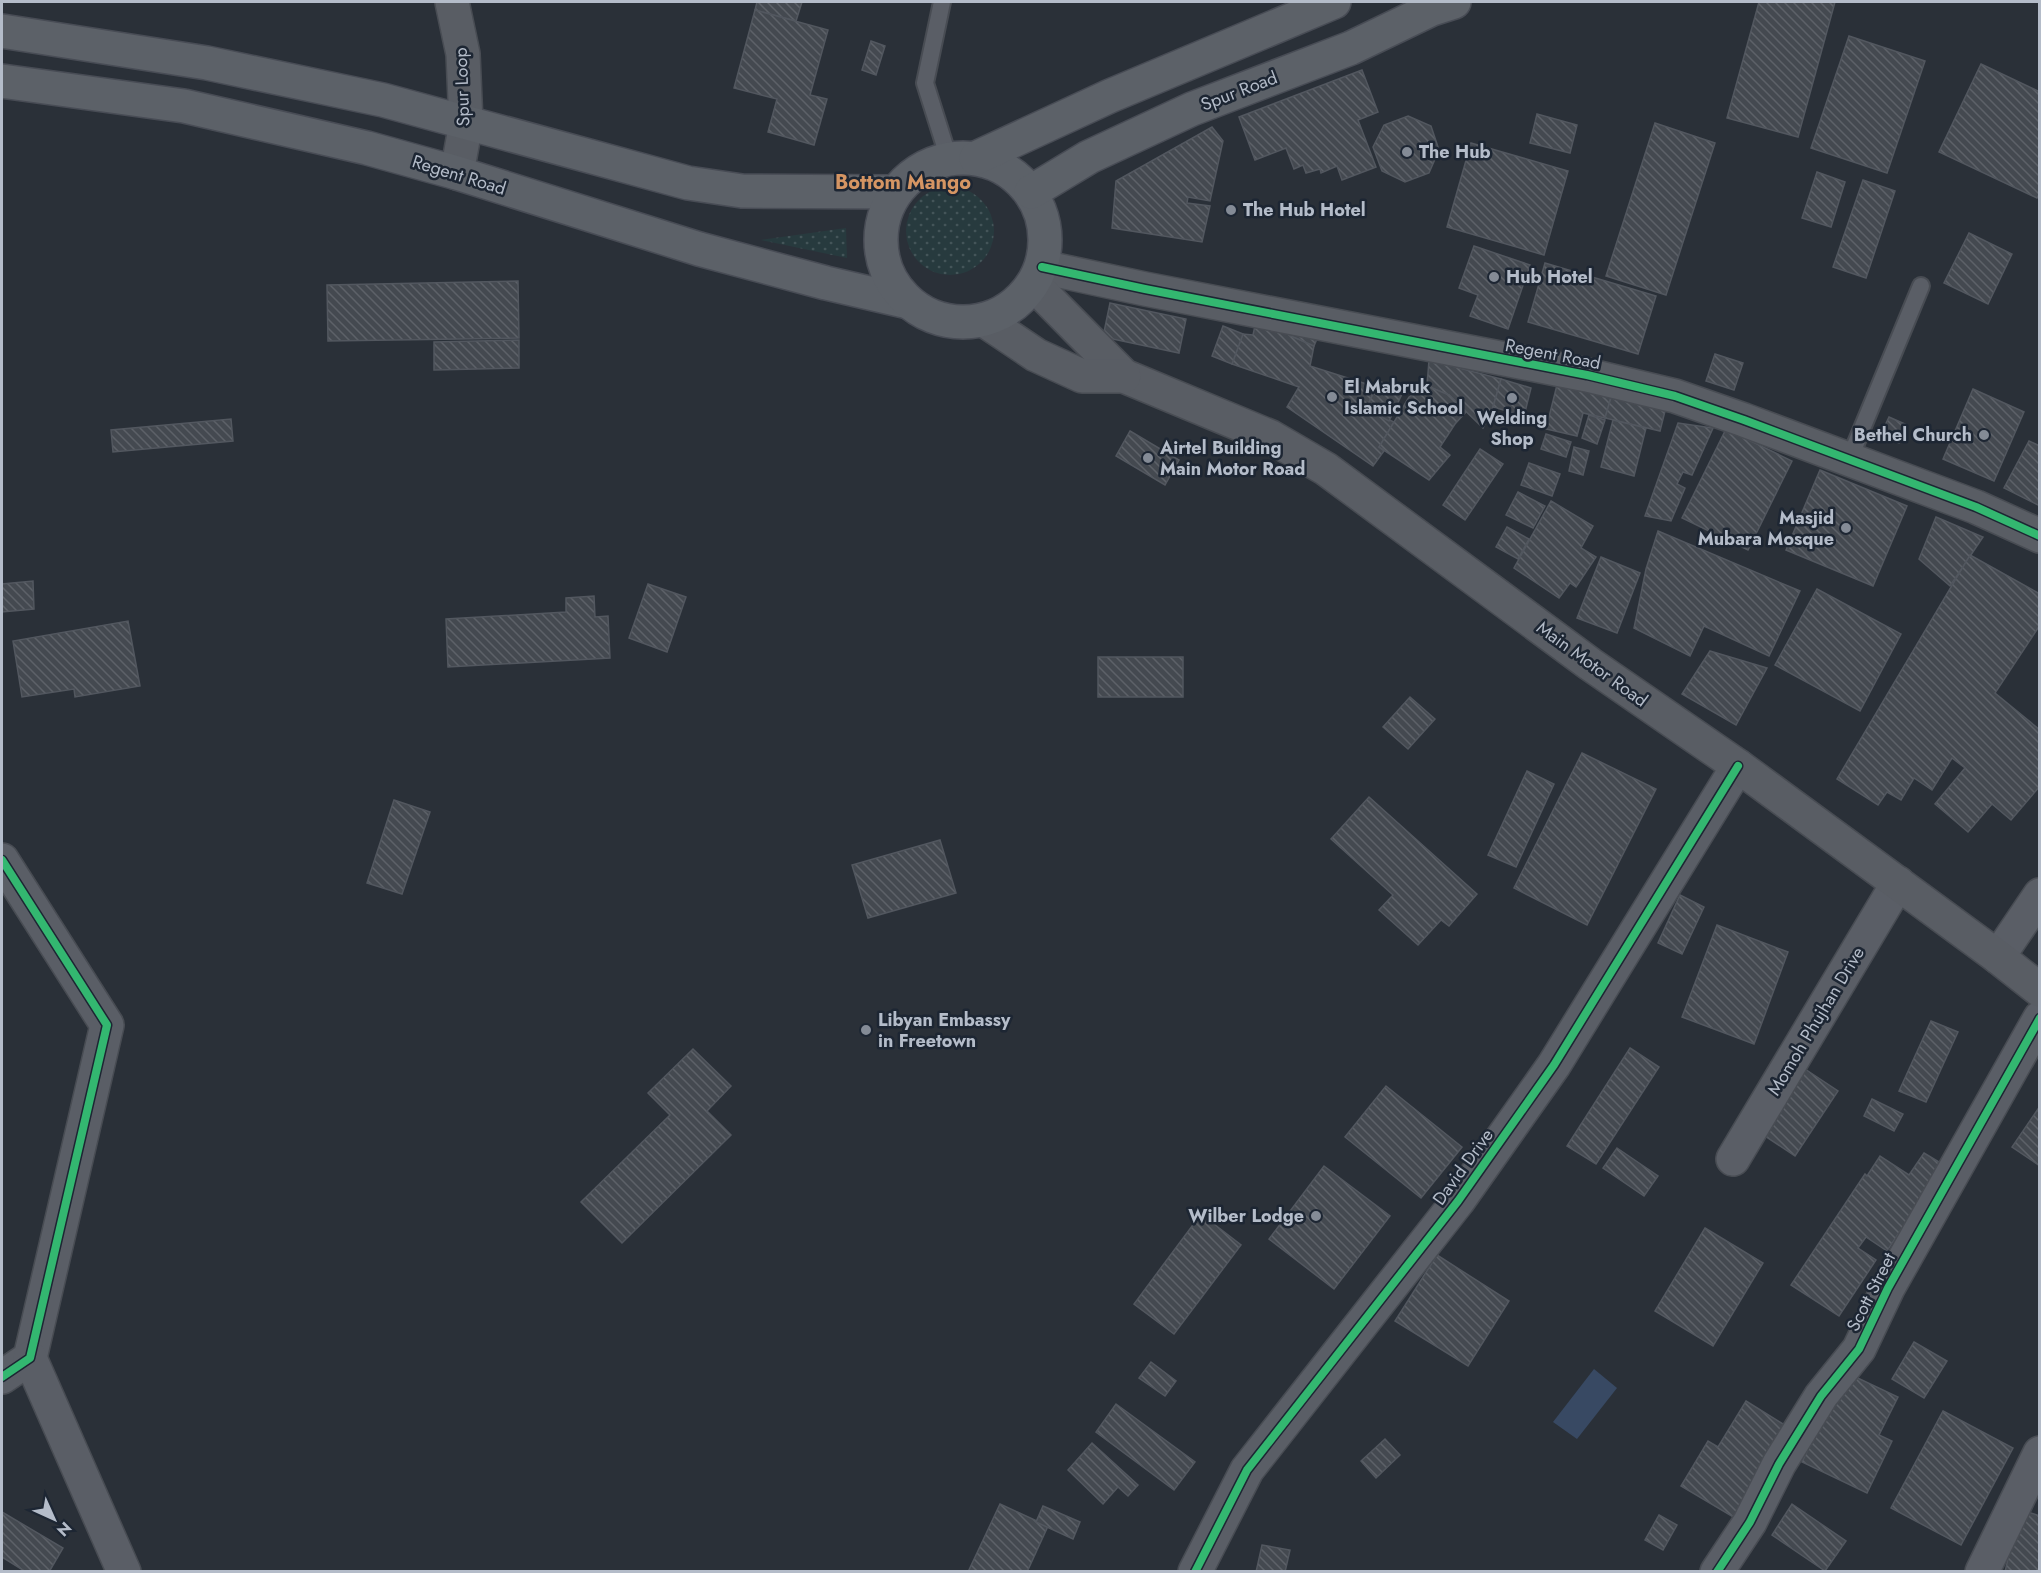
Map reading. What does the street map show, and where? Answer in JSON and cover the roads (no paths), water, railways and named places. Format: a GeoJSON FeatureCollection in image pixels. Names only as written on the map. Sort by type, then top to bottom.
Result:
{"type":"FeatureCollection","features":[{"type":"Feature","properties":{"kind":"main road","name":"Spur Loop"},"geometry":{"type":"LineString","coordinates":[[452,2],[462,54],[466,123],[457,173]]}},
{"type":"Feature","properties":{"kind":"main road"},"geometry":{"type":"LineString","coordinates":[[963,158],[999,165],[1019,178],[1031,192],[1042,213],[1046,230],[1046,249],[1038,275],[1020,299],[1003,312],[984,320],[964,323],[934,318],[908,302],[895,287],[886,269],[881,249],[886,210],[896,192],[910,177],[929,165],[963,158],[1334,2]]}},
{"type":"Feature","properties":{"kind":"main road","name":"Spur Road"},"geometry":{"type":"LineString","coordinates":[[1031,192],[1089,157],[1192,109],[1351,48],[1438,4]]}},
{"type":"Feature","properties":{"kind":"main road"},"geometry":{"type":"LineString","coordinates":[[2,31],[207,63],[383,100],[688,183],[742,191],[896,192]]}},
{"type":"Feature","properties":{"kind":"main road","name":"Regent Road"},"geometry":{"type":"LineString","coordinates":[[2,81],[184,106],[367,148],[457,173],[699,249],[908,302]]}},
{"type":"Feature","properties":{"kind":"main road","name":"Regent Road"},"geometry":{"type":"LineString","coordinates":[[1038,275],[1145,289],[1587,375],[1675,396],[1976,507],[2040,536]]}},
{"type":"Feature","properties":{"kind":"main road","name":"Main Motor Road"},"geometry":{"type":"LineString","coordinates":[[1038,275],[1124,376]]}},
{"type":"Feature","properties":{"kind":"main road","name":"Main Motor Road"},"geometry":{"type":"LineString","coordinates":[[984,320],[1036,355],[1082,376],[1124,376],[1271,437],[1326,469],[1590,664],[1738,766],[2040,990]]}},
{"type":"Feature","properties":{"kind":"street","name":"David Drive"},"geometry":{"type":"LineString","coordinates":[[1195,1572],[1247,1470],[1458,1201],[1554,1065],[1738,766]]}},
{"type":"Feature","properties":{"kind":"street"},"geometry":{"type":"LineString","coordinates":[[2,860],[107,1025],[30,1358],[124,1572]]}},
{"type":"Feature","properties":{"kind":"street","name":"Momoh Phujhan Drive"},"geometry":{"type":"LineString","coordinates":[[1733,1159],[1898,883]]}},
{"type":"Feature","properties":{"kind":"street"},"geometry":{"type":"LineString","coordinates":[[1998,957],[2040,895]]}},
{"type":"Feature","properties":{"kind":"street","name":"Scott Street"},"geometry":{"type":"LineString","coordinates":[[1718,1572],[1750,1522],[1779,1464],[1821,1396],[1858,1349],[1888,1288],[2040,1018]]}},
{"type":"Feature","properties":{"kind":"street"},"geometry":{"type":"LineString","coordinates":[[2,1377],[30,1358]]}},
{"type":"Feature","properties":{"kind":"street"},"geometry":{"type":"LineString","coordinates":[[1982,1572],[2040,1453]]}},
{"type":"Feature","properties":{"kind":"lane"},"geometry":{"type":"LineString","coordinates":[[942,2],[925,83],[963,158]]}},
{"type":"Feature","properties":{"kind":"lane"},"geometry":{"type":"LineString","coordinates":[[1849,460],[1921,286]]}},
{"type":"Feature","properties":{"kind":"water"},"geometry":{"type":"Polygon","coordinates":[[[1594,1369],[1617,1388],[1577,1439],[1553,1422],[1594,1369]]]}},
{"type":"Feature","properties":{"kind":"place","name":"The Hub"},"geometry":{"type":"Point","coordinates":[1407,152]}},
{"type":"Feature","properties":{"kind":"place","name":"The Hub Hotel"},"geometry":{"type":"Point","coordinates":[1231,210]}},
{"type":"Feature","properties":{"kind":"place","name":"Hub Hotel"},"geometry":{"type":"Point","coordinates":[1494,277]}},
{"type":"Feature","properties":{"kind":"place","name":"El Mabruk Islamic School"},"geometry":{"type":"Point","coordinates":[1332,397]}},
{"type":"Feature","properties":{"kind":"place","name":"Welding Shop"},"geometry":{"type":"Point","coordinates":[1512,398]}},
{"type":"Feature","properties":{"kind":"place","name":"Bethel Church"},"geometry":{"type":"Point","coordinates":[1984,435]}},
{"type":"Feature","properties":{"kind":"place","name":"Airtel Building Main Motor Road"},"geometry":{"type":"Point","coordinates":[1148,458]}},
{"type":"Feature","properties":{"kind":"place","name":"Masjid Mubara Mosque"},"geometry":{"type":"Point","coordinates":[1846,528]}},
{"type":"Feature","properties":{"kind":"place","name":"Libyan Embassy in Freetown"},"geometry":{"type":"Point","coordinates":[866,1030]}},
{"type":"Feature","properties":{"kind":"place","name":"Wilber Lodge"},"geometry":{"type":"Point","coordinates":[1316,1216]}},
{"type":"Feature","properties":{"kind":"district","name":"Bottom Mango"},"geometry":{"type":"Point","coordinates":[903,182]}}]}
